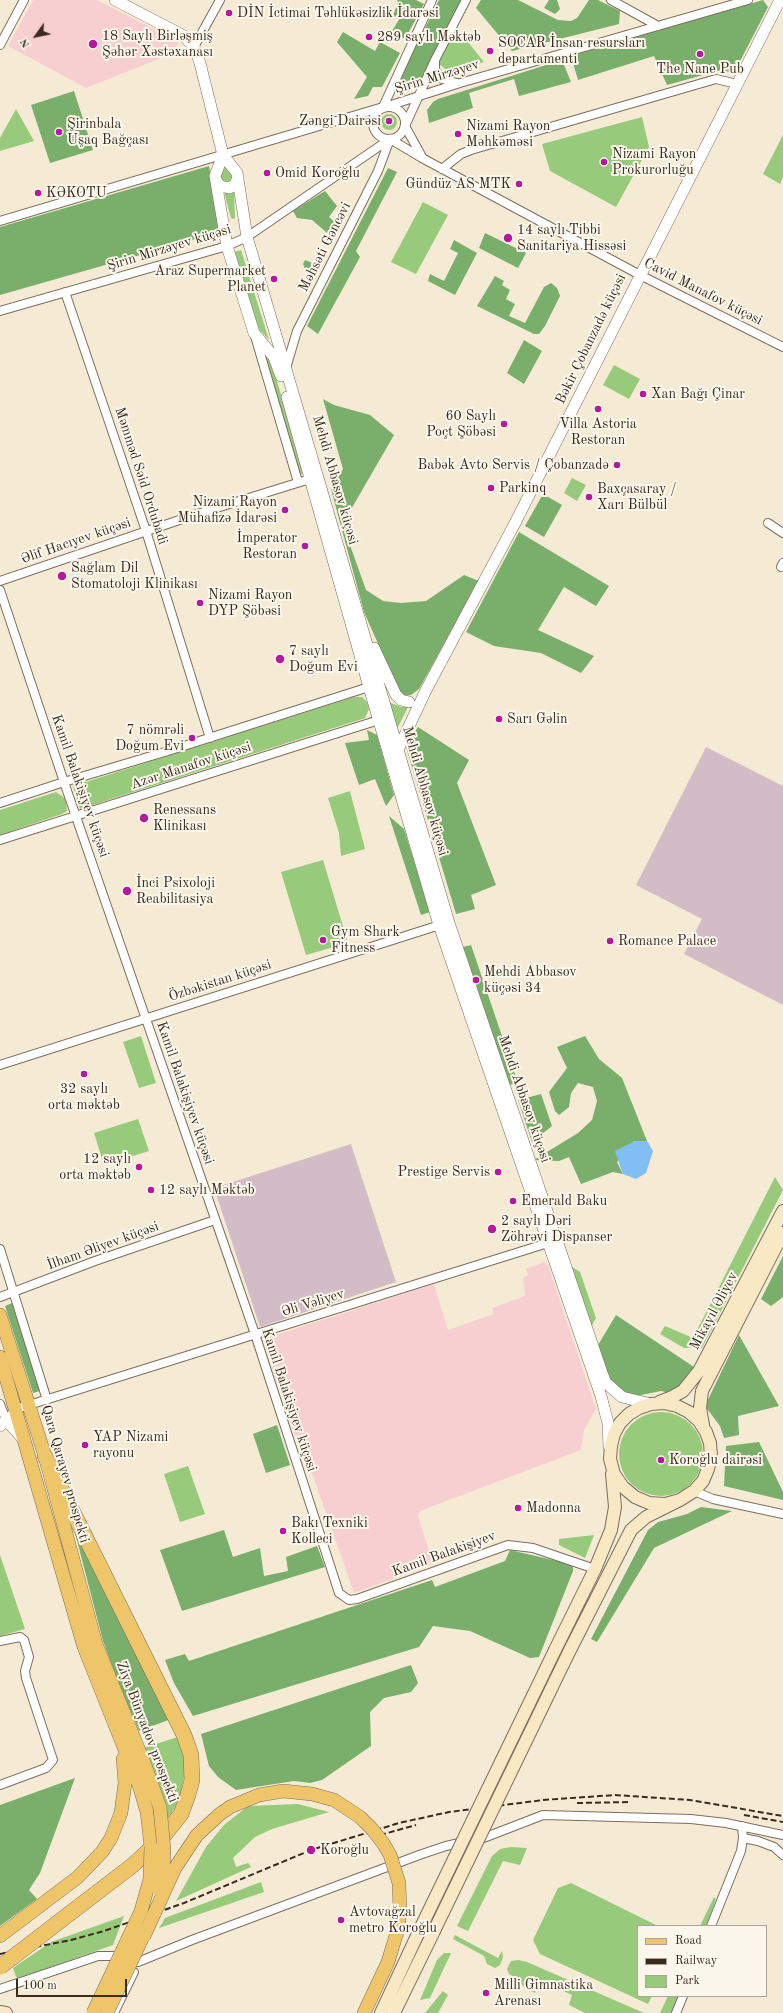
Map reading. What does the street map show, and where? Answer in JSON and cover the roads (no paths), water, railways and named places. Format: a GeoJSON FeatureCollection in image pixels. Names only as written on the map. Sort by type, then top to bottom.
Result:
{"type":"FeatureCollection","features":[{"type":"Feature","properties":{"kind":"highway"},"geometry":{"type":"LineString","coordinates":[[0,1967],[132,1865],[161,1839],[176,1821],[188,1795],[192,1780],[191,1755],[184,1734],[124,1617],[45,1456]]}},
{"type":"Feature","properties":{"kind":"main road","name":"Mikayıl Əliyev"},"geometry":{"type":"LineString","coordinates":[[651,1404],[663,1401],[678,1394],[688,1386],[699,1371],[783,1211]]}},
{"type":"Feature","properties":{"kind":"main road","name":"Mikayıl Əliyev"},"geometry":{"type":"LineString","coordinates":[[706,1432],[700,1408],[702,1392],[783,1233]]}},
{"type":"Feature","properties":{"kind":"main road","name":"Qara Qarayev prospekti"},"geometry":{"type":"LineString","coordinates":[[0,1315],[22,1407],[26,1442],[90,1646]]}},
{"type":"Feature","properties":{"kind":"main road","name":"Qara Qarayev prospekti"},"geometry":{"type":"LineString","coordinates":[[0,1357],[45,1456],[90,1646]]}},
{"type":"Feature","properties":{"kind":"main road"},"geometry":{"type":"LineString","coordinates":[[381,2013],[422,1925],[595,1569],[608,1539],[614,1515],[615,1497],[610,1459],[610,1446],[614,1434],[620,1423],[629,1414],[639,1408],[651,1404],[664,1403],[683,1409],[699,1421],[706,1432],[710,1444],[711,1456],[703,1481],[694,1491],[680,1500],[646,1516],[631,1530],[569,1652],[394,2013]]}},
{"type":"Feature","properties":{"kind":"main road"},"geometry":{"type":"LineString","coordinates":[[610,1459],[614,1474],[623,1487],[635,1497],[649,1503],[665,1504],[680,1500]]}},
{"type":"Feature","properties":{"kind":"main road","name":"Ziya Bünyadov prospekti"},"geometry":{"type":"LineString","coordinates":[[90,1646],[108,1711],[139,1785],[147,1812],[150,1829],[152,1866],[141,1912],[93,2013]]}},
{"type":"Feature","properties":{"kind":"main road","name":"Ziya Bünyadov prospekti"},"geometry":{"type":"LineString","coordinates":[[90,1646],[146,1768],[161,1814],[164,1849],[163,1873],[158,1895],[144,1936],[107,2013]]}},
{"type":"Feature","properties":{"kind":"main road"},"geometry":{"type":"LineString","coordinates":[[0,1936],[60,1892],[89,1868],[102,1852],[117,1825],[125,1797],[125,1772],[118,1741],[108,1711]]}},
{"type":"Feature","properties":{"kind":"main road"},"geometry":{"type":"LineString","coordinates":[[144,1936],[175,1868],[197,1835],[220,1814],[230,1807],[259,1795],[283,1791],[312,1794],[334,1800],[360,1817],[372,1829],[390,1855],[400,1883],[400,1914],[397,1932],[388,1962],[364,2013]]}},
{"type":"Feature","properties":{"kind":"main road"},"geometry":{"type":"LineString","coordinates":[[0,2012],[6,2013]]}},
{"type":"Feature","properties":{"kind":"street"},"geometry":{"type":"LineString","coordinates":[[0,45],[24,0]]}},
{"type":"Feature","properties":{"kind":"street"},"geometry":{"type":"LineString","coordinates":[[115,0],[184,36],[194,47],[220,0]]}},
{"type":"Feature","properties":{"kind":"street"},"geometry":{"type":"LineString","coordinates":[[432,0],[385,107],[378,110],[373,119],[374,129],[380,137],[390,139],[400,135],[435,60],[466,0]]}},
{"type":"Feature","properties":{"kind":"street"},"geometry":{"type":"LineString","coordinates":[[611,0],[658,26]]}},
{"type":"Feature","properties":{"kind":"street","name":"Şirin Mirzəyev"},"geometry":{"type":"LineString","coordinates":[[385,107],[460,83],[748,0]]}},
{"type":"Feature","properties":{"kind":"street","name":"Bəkir Çobanzadə küçəsi"},"geometry":{"type":"LineString","coordinates":[[426,690],[514,525],[780,0]]}},
{"type":"Feature","properties":{"kind":"street","name":"Mehdi Abbasov küçəsi"},"geometry":{"type":"LineString","coordinates":[[194,47],[206,80],[224,155],[235,169],[238,177],[247,237],[356,606],[380,692],[383,717],[392,752],[444,924],[548,1243],[605,1409],[610,1459]]}},
{"type":"Feature","properties":{"kind":"street"},"geometry":{"type":"LineString","coordinates":[[435,60],[436,70],[442,79],[460,83]]}},
{"type":"Feature","properties":{"kind":"street"},"geometry":{"type":"LineString","coordinates":[[442,169],[461,154],[471,150],[716,79],[722,79],[737,84]]}},
{"type":"Feature","properties":{"kind":"street"},"geometry":{"type":"LineString","coordinates":[[0,221],[385,107],[398,109],[401,112],[405,121],[405,126],[422,158]]}},
{"type":"Feature","properties":{"kind":"street","name":"Cavid Manafov küçəsi"},"geometry":{"type":"LineString","coordinates":[[390,139],[442,169],[640,275],[783,347]]}},
{"type":"Feature","properties":{"kind":"street","name":"Şirin Mirzəyev küçəsi"},"geometry":{"type":"LineString","coordinates":[[0,311],[226,246],[247,237],[390,139]]}},
{"type":"Feature","properties":{"kind":"street","name":"Məhsəti Gəncəvi"},"geometry":{"type":"LineString","coordinates":[[286,368],[297,331],[378,171],[390,139]]}},
{"type":"Feature","properties":{"kind":"street","name":"Mehdi Abbasov küçəsi"},"geometry":{"type":"LineString","coordinates":[[224,155],[215,172],[226,246],[254,333],[298,482]]}},
{"type":"Feature","properties":{"kind":"street"},"geometry":{"type":"LineString","coordinates":[[216,180],[220,186],[229,188],[235,185],[238,177]]}},
{"type":"Feature","properties":{"kind":"street","name":"Məmməd Səid Ordubadi"},"geometry":{"type":"LineString","coordinates":[[65,292],[146,531],[210,738]]}},
{"type":"Feature","properties":{"kind":"street","name":"Mehdi Abbasov küçəsi"},"geometry":{"type":"LineString","coordinates":[[254,333],[277,363],[369,687],[394,741]]}},
{"type":"Feature","properties":{"kind":"street","name":"Əlif Hacıyev küçəsi"},"geometry":{"type":"LineString","coordinates":[[0,581],[146,531],[310,479]]}},
{"type":"Feature","properties":{"kind":"street"},"geometry":{"type":"LineString","coordinates":[[768,523],[783,533]]}},
{"type":"Feature","properties":{"kind":"street","name":"Kamil Balakişiyev küçəsi"},"geometry":{"type":"LineString","coordinates":[[0,590],[64,782],[254,1334],[335,1585],[338,1593],[348,1600]]}},
{"type":"Feature","properties":{"kind":"street"},"geometry":{"type":"LineString","coordinates":[[356,606],[393,690],[401,700],[409,702]]}},
{"type":"Feature","properties":{"kind":"street"},"geometry":{"type":"LineString","coordinates":[[369,687],[374,688],[396,702],[409,702],[415,700],[426,690]]}},
{"type":"Feature","properties":{"kind":"street","name":"Azər Manafov küçəsi"},"geometry":{"type":"LineString","coordinates":[[0,803],[369,687]]}},
{"type":"Feature","properties":{"kind":"street"},"geometry":{"type":"LineString","coordinates":[[392,752],[394,741],[426,690]]}},
{"type":"Feature","properties":{"kind":"street"},"geometry":{"type":"LineString","coordinates":[[392,752],[426,690]]}},
{"type":"Feature","properties":{"kind":"street","name":"Azər Manafov küçəsi"},"geometry":{"type":"LineString","coordinates":[[0,840],[383,717]]}},
{"type":"Feature","properties":{"kind":"street","name":"Mehdi Abbasov küçəsi"},"geometry":{"type":"LineString","coordinates":[[444,924],[606,1383],[622,1397],[651,1404]]}},
{"type":"Feature","properties":{"kind":"street","name":"Özbəkistan küçəsi"},"geometry":{"type":"LineString","coordinates":[[0,1065],[444,924]]}},
{"type":"Feature","properties":{"kind":"street","name":"İlham Əliyev küçəsi"},"geometry":{"type":"LineString","coordinates":[[0,1298],[94,1261],[215,1220]]}},
{"type":"Feature","properties":{"kind":"street","name":"Əli Vəliyev"},"geometry":{"type":"LineString","coordinates":[[22,1407],[548,1243]]}},
{"type":"Feature","properties":{"kind":"street"},"geometry":{"type":"LineString","coordinates":[[0,1250],[15,1293],[47,1400]]}},
{"type":"Feature","properties":{"kind":"street"},"geometry":{"type":"LineString","coordinates":[[0,1404],[3,1423],[26,1442]]}},
{"type":"Feature","properties":{"kind":"street"},"geometry":{"type":"LineString","coordinates":[[3,1423],[22,1407]]}},
{"type":"Feature","properties":{"kind":"street"},"geometry":{"type":"LineString","coordinates":[[694,1491],[713,1499],[783,1514]]}},
{"type":"Feature","properties":{"kind":"street","name":"Kamil Balakişiyev"},"geometry":{"type":"LineString","coordinates":[[348,1600],[357,1599],[508,1545],[533,1548],[595,1569]]}},
{"type":"Feature","properties":{"kind":"street"},"geometry":{"type":"LineString","coordinates":[[0,1641],[20,1637],[24,1640],[29,1657],[25,1671],[26,1678],[53,1760],[46,1768],[0,1785]]}},
{"type":"Feature","properties":{"kind":"street"},"geometry":{"type":"LineString","coordinates":[[0,1989],[98,1956],[113,1956],[138,1962],[206,1934],[422,1854],[446,1846],[486,1837],[537,1817],[554,1815],[691,1819],[742,1826],[783,1835]]}},
{"type":"Feature","properties":{"kind":"street"},"geometry":{"type":"LineString","coordinates":[[711,1925],[735,1865],[743,1838],[742,1826]]}},
{"type":"Feature","properties":{"kind":"street"},"geometry":{"type":"LineString","coordinates":[[743,1838],[758,1841],[774,1847],[783,1854]]}},
{"type":"Feature","properties":{"kind":"street"},"geometry":{"type":"LineString","coordinates":[[114,2013],[138,1962]]}},
{"type":"Feature","properties":{"kind":"street"},"geometry":{"type":"LineString","coordinates":[[676,2013],[683,1997]]}},
{"type":"Feature","properties":{"kind":"water"},"geometry":{"type":"Polygon","coordinates":[[[635,1141],[647,1141],[653,1151],[646,1173],[636,1179],[623,1174],[615,1151],[635,1141]]]}},
{"type":"Feature","properties":{"kind":"railway"},"geometry":{"type":"LineString","coordinates":[[0,1954],[71,1940],[104,1931],[184,1903],[311,1850],[399,1823],[449,1812],[543,1800],[615,1795],[690,1800],[783,1816]]}},
{"type":"Feature","properties":{"kind":"railway"},"geometry":{"type":"LineString","coordinates":[[577,1803],[630,1802]]}},
{"type":"Feature","properties":{"kind":"railway"},"geometry":{"type":"LineString","coordinates":[[744,1815],[783,1822]]}},
{"type":"Feature","properties":{"kind":"railway"},"geometry":{"type":"LineString","coordinates":[[380,1835],[416,1825]]}},
{"type":"Feature","properties":{"kind":"place","name":"DİN İctimai Təhlükəsizlik İdarəsi"},"geometry":{"type":"Point","coordinates":[229,13]}},
{"type":"Feature","properties":{"kind":"place","name":"289 saylı Məktəb"},"geometry":{"type":"Point","coordinates":[369,37]}},
{"type":"Feature","properties":{"kind":"place","name":"18 Saylı Birləşmiş Şəhər Xəstəxanası"},"geometry":{"type":"Point","coordinates":[93,44]}},
{"type":"Feature","properties":{"kind":"place","name":"SOCAR İnsan resursları departamenti"},"geometry":{"type":"Point","coordinates":[490,51]}},
{"type":"Feature","properties":{"kind":"place","name":"The Nane Pub"},"geometry":{"type":"Point","coordinates":[700,54]}},
{"type":"Feature","properties":{"kind":"place","name":"Zəngi Dairəsi"},"geometry":{"type":"Point","coordinates":[389,121]}},
{"type":"Feature","properties":{"kind":"place","name":"Şirinbala Uşaq Bağçası"},"geometry":{"type":"Point","coordinates":[59,132]}},
{"type":"Feature","properties":{"kind":"place","name":"Nizami Rayon Məhkəməsi"},"geometry":{"type":"Point","coordinates":[458,134]}},
{"type":"Feature","properties":{"kind":"place","name":"Nizami Rayon Prokurorluğu"},"geometry":{"type":"Point","coordinates":[604,162]}},
{"type":"Feature","properties":{"kind":"place","name":"Omid Koroğlu"},"geometry":{"type":"Point","coordinates":[267,173]}},
{"type":"Feature","properties":{"kind":"place","name":"Gündüz AS MTK"},"geometry":{"type":"Point","coordinates":[519,184]}},
{"type":"Feature","properties":{"kind":"place","name":"KƏKOTU"},"geometry":{"type":"Point","coordinates":[38,193]}},
{"type":"Feature","properties":{"kind":"place","name":"14 saylı Tibbi Sanitariya Hissəsi"},"geometry":{"type":"Point","coordinates":[508,238]}},
{"type":"Feature","properties":{"kind":"place","name":"Araz Supermarket Planet"},"geometry":{"type":"Point","coordinates":[274,279]}},
{"type":"Feature","properties":{"kind":"place","name":"Xan Bağı Çinar"},"geometry":{"type":"Point","coordinates":[643,394]}},
{"type":"Feature","properties":{"kind":"place","name":"Villa Astoria Restoran"},"geometry":{"type":"Point","coordinates":[598,409]}},
{"type":"Feature","properties":{"kind":"place","name":"60 Saylı Poçt Şöbəsi"},"geometry":{"type":"Point","coordinates":[504,424]}},
{"type":"Feature","properties":{"kind":"place","name":"Babək Avto Servis / Çobanzadə"},"geometry":{"type":"Point","coordinates":[617,465]}},
{"type":"Feature","properties":{"kind":"place","name":"Parkinq"},"geometry":{"type":"Point","coordinates":[491,488]}},
{"type":"Feature","properties":{"kind":"place","name":"Baxçasaray / Xarı Bülbül"},"geometry":{"type":"Point","coordinates":[589,497]}},
{"type":"Feature","properties":{"kind":"place","name":"Nizami Rayon Mühafizə İdarəsi"},"geometry":{"type":"Point","coordinates":[285,510]}},
{"type":"Feature","properties":{"kind":"place","name":"İmperator Restoran"},"geometry":{"type":"Point","coordinates":[305,546]}},
{"type":"Feature","properties":{"kind":"place","name":"Sağlam Dil Stomatoloji Klinikası"},"geometry":{"type":"Point","coordinates":[62,576]}},
{"type":"Feature","properties":{"kind":"place","name":"Nizami Rayon DYP Şöbəsi"},"geometry":{"type":"Point","coordinates":[200,603]}},
{"type":"Feature","properties":{"kind":"place","name":"7 saylı Doğum Evi"},"geometry":{"type":"Point","coordinates":[280,659]}},
{"type":"Feature","properties":{"kind":"place","name":"Sarı Gəlin"},"geometry":{"type":"Point","coordinates":[499,719]}},
{"type":"Feature","properties":{"kind":"place","name":"7 nömrəli Doğum Evi"},"geometry":{"type":"Point","coordinates":[192,738]}},
{"type":"Feature","properties":{"kind":"place","name":"Renessans Klinikası"},"geometry":{"type":"Point","coordinates":[144,818]}},
{"type":"Feature","properties":{"kind":"place","name":"İnci Psixoloji Reabilitasiya"},"geometry":{"type":"Point","coordinates":[127,891]}},
{"type":"Feature","properties":{"kind":"place","name":"Gym Shark Fitness"},"geometry":{"type":"Point","coordinates":[323,940]}},
{"type":"Feature","properties":{"kind":"place","name":"Romance Palace"},"geometry":{"type":"Point","coordinates":[610,941]}},
{"type":"Feature","properties":{"kind":"place","name":"Mehdi Abbasov küçəsi 34"},"geometry":{"type":"Point","coordinates":[476,980]}},
{"type":"Feature","properties":{"kind":"place","name":"32 saylı orta məktəb"},"geometry":{"type":"Point","coordinates":[84,1074]}},
{"type":"Feature","properties":{"kind":"place","name":"12 saylı orta məktəb"},"geometry":{"type":"Point","coordinates":[139,1167]}},
{"type":"Feature","properties":{"kind":"place","name":"Prestige Servis"},"geometry":{"type":"Point","coordinates":[498,1172]}},
{"type":"Feature","properties":{"kind":"place","name":"12 saylı Məktəb"},"geometry":{"type":"Point","coordinates":[151,1190]}},
{"type":"Feature","properties":{"kind":"place","name":"Emerald Baku"},"geometry":{"type":"Point","coordinates":[513,1201]}},
{"type":"Feature","properties":{"kind":"place","name":"2 saylı Dəri Zöhrəvi Dispanser"},"geometry":{"type":"Point","coordinates":[492,1229]}},
{"type":"Feature","properties":{"kind":"place","name":"YAP Nizami rayonu"},"geometry":{"type":"Point","coordinates":[85,1445]}},
{"type":"Feature","properties":{"kind":"place","name":"Koroğlu dairəsi"},"geometry":{"type":"Point","coordinates":[661,1460]}},
{"type":"Feature","properties":{"kind":"place","name":"Madonna"},"geometry":{"type":"Point","coordinates":[518,1508]}},
{"type":"Feature","properties":{"kind":"place","name":"Bakı Texniki Kolleci"},"geometry":{"type":"Point","coordinates":[283,1531]}},
{"type":"Feature","properties":{"kind":"place","name":"Koroğlu"},"geometry":{"type":"Point","coordinates":[311,1850]}},
{"type":"Feature","properties":{"kind":"place","name":"Avtovağzal metro Koroğlu"},"geometry":{"type":"Point","coordinates":[341,1920]}},
{"type":"Feature","properties":{"kind":"place","name":"Milli Gimnastika Arenası"},"geometry":{"type":"Point","coordinates":[486,1993]}}]}
